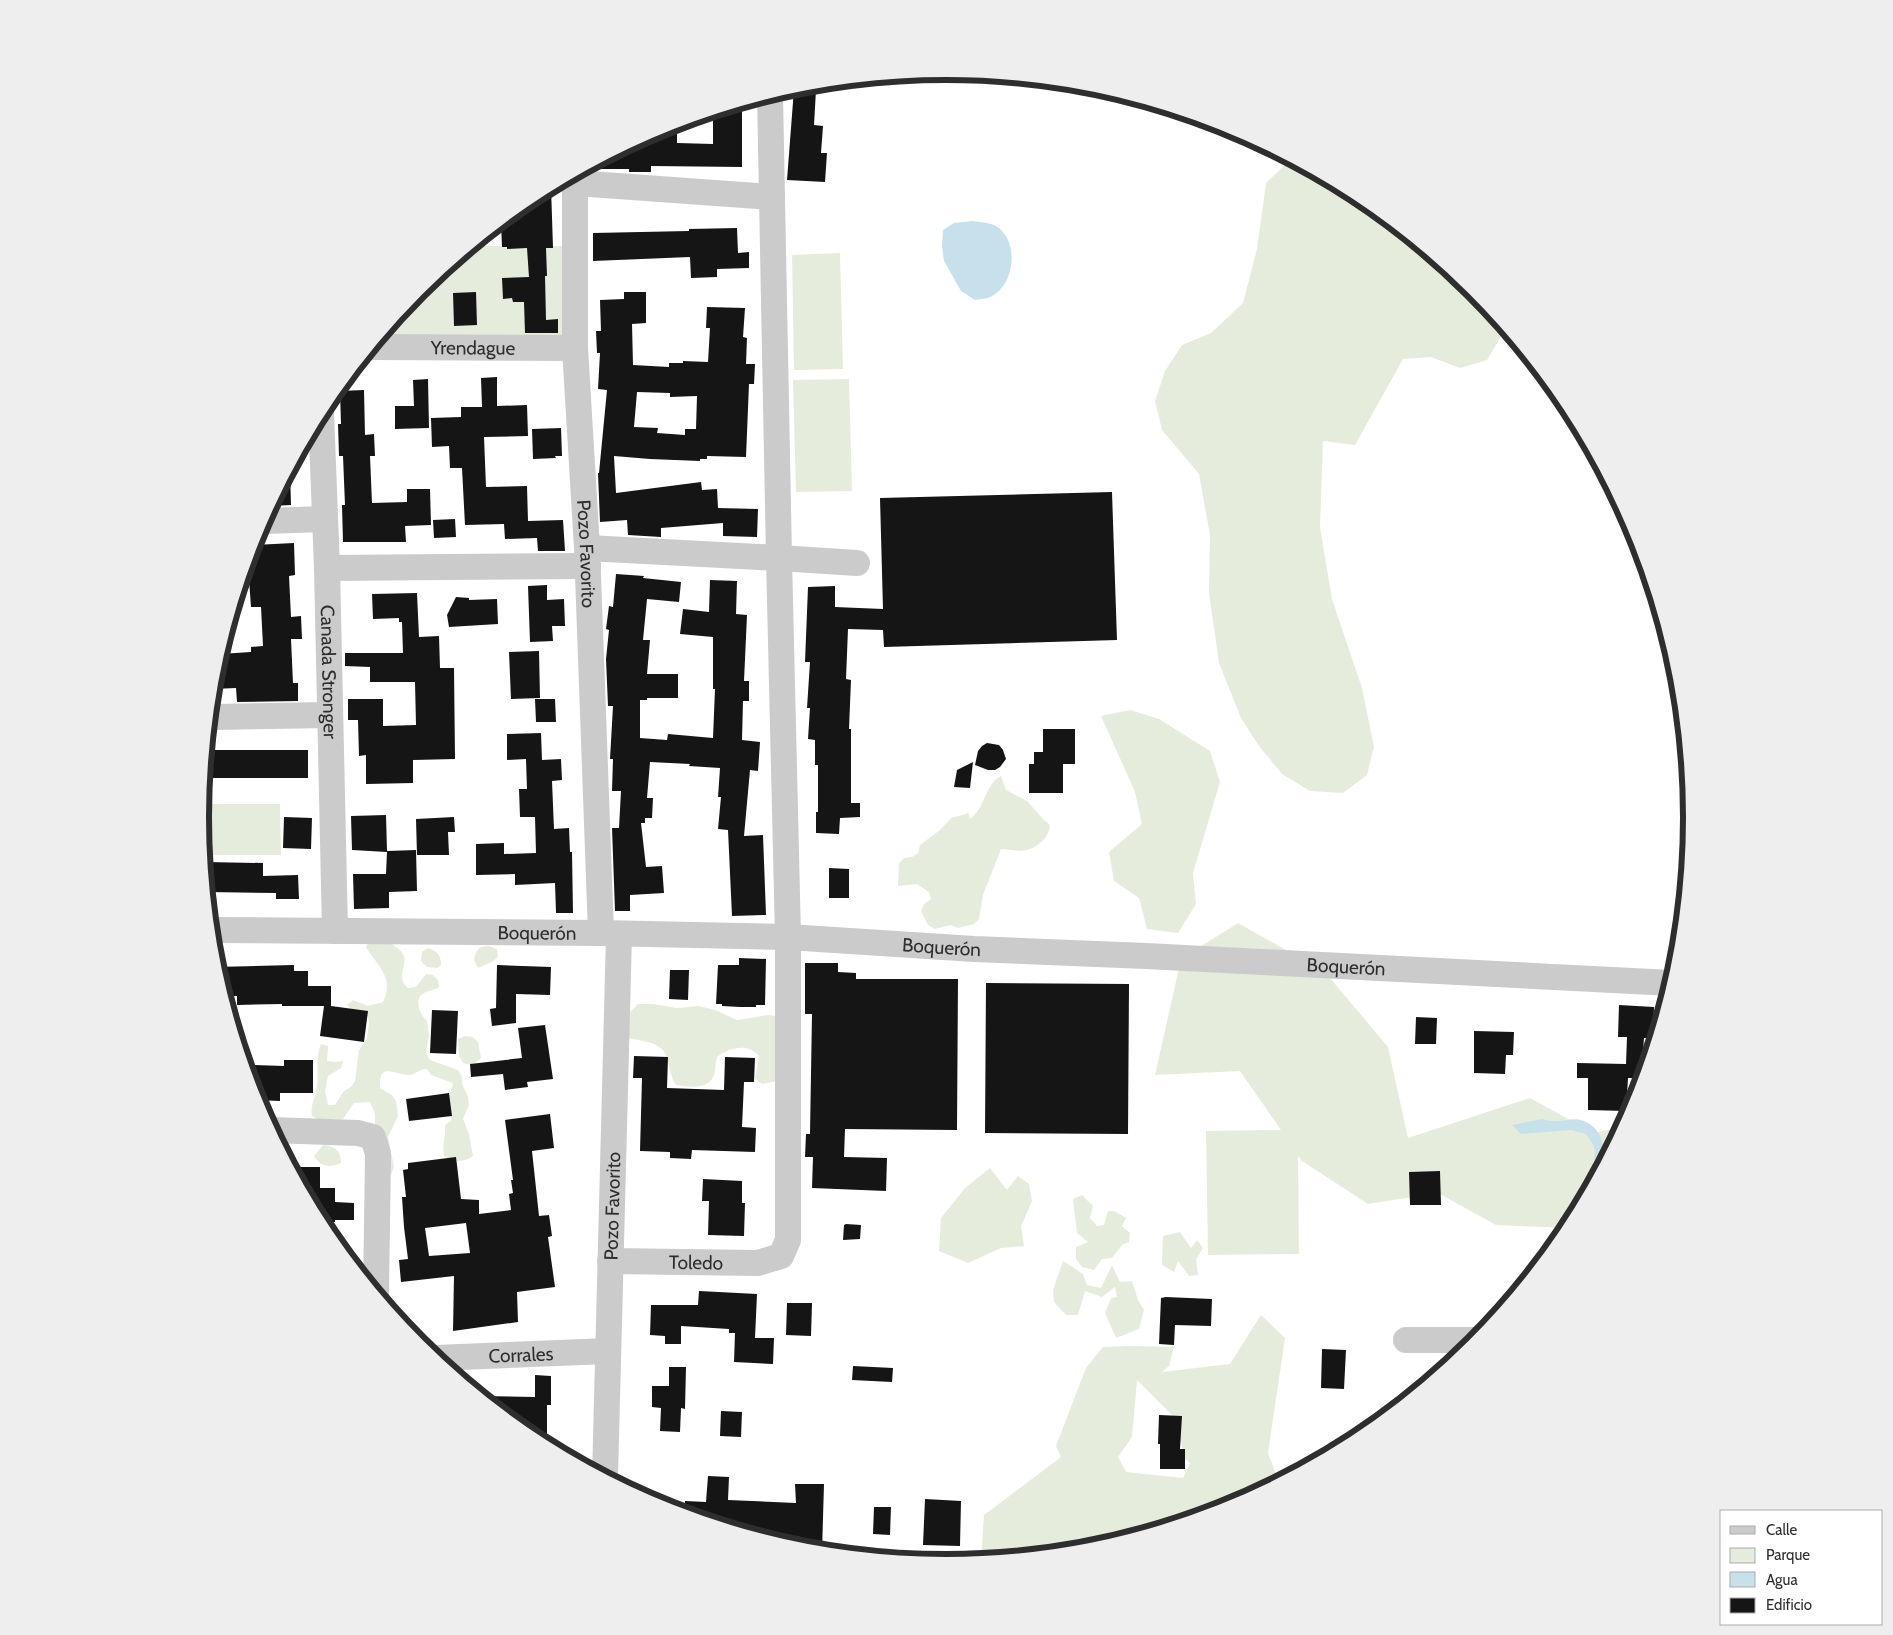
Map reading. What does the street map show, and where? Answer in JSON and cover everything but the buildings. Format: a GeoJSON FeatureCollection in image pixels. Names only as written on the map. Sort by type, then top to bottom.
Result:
{"type":"FeatureCollection","features":[{"type":"Feature","properties":{"kind":"street"},"geometry":{"type":"LineString","coordinates":[[770,102],[788,937]]}},
{"type":"Feature","properties":{"kind":"street"},"geometry":{"type":"LineString","coordinates":[[578,179],[772,198]]}},
{"type":"Feature","properties":{"kind":"street","name":"Pozo Favorito"},"geometry":{"type":"LineString","coordinates":[[575,181],[575,348],[610,934],[610,1262],[606,1471]]}},
{"type":"Feature","properties":{"kind":"street","name":"Yrendague"},"geometry":{"type":"LineString","coordinates":[[378,348],[575,348]]}},
{"type":"Feature","properties":{"kind":"street","name":"Canada Stronger"},"geometry":{"type":"LineString","coordinates":[[322,427],[327,568],[335,930]]}},
{"type":"Feature","properties":{"kind":"street"},"geometry":{"type":"LineString","coordinates":[[271,521],[325,519]]}},
{"type":"Feature","properties":{"kind":"street"},"geometry":{"type":"LineString","coordinates":[[327,568],[588,557],[779,558],[857,563]]}},
{"type":"Feature","properties":{"kind":"street"},"geometry":{"type":"LineString","coordinates":[[216,717],[329,715]]}},
{"type":"Feature","properties":{"kind":"street","name":"Boquerón"},"geometry":{"type":"LineString","coordinates":[[218,930],[788,937],[974,949],[1154,956],[1665,983]]}},
{"type":"Feature","properties":{"kind":"street","name":"Toledo"},"geometry":{"type":"LineString","coordinates":[[610,1262],[758,1263],[781,1256],[788,1240],[788,937]]}},
{"type":"Feature","properties":{"kind":"street"},"geometry":{"type":"LineString","coordinates":[[279,1130],[358,1133],[373,1137],[378,1154],[376,1285]]}},
{"type":"Feature","properties":{"kind":"street"},"geometry":{"type":"LineString","coordinates":[[1406,1340],[1467,1340]]}},
{"type":"Feature","properties":{"kind":"street","name":"Corrales"},"geometry":{"type":"LineString","coordinates":[[445,1358],[608,1351]]}},
{"type":"Feature","properties":{"kind":"green space"},"geometry":{"type":"Polygon","coordinates":[[[1286,163],[1356,204],[1433,263],[1468,296],[1503,333],[1487,360],[1460,368],[1431,357],[1403,359],[1355,445],[1323,441],[1320,527],[1332,599],[1362,688],[1374,747],[1367,775],[1343,793],[1310,791],[1282,774],[1259,746],[1241,718],[1219,663],[1209,593],[1210,535],[1199,474],[1162,430],[1155,401],[1165,371],[1182,345],[1211,333],[1243,303],[1257,249],[1266,183],[1286,163]]]}},
{"type":"Feature","properties":{"kind":"green space"},"geometry":{"type":"Polygon","coordinates":[[[481,246],[569,246],[568,349],[377,349],[425,296],[481,246]]]}},
{"type":"Feature","properties":{"kind":"green space"},"geometry":{"type":"Polygon","coordinates":[[[840,253],[843,369],[794,370],[792,255],[840,253]]]}},
{"type":"Feature","properties":{"kind":"green space"},"geometry":{"type":"Polygon","coordinates":[[[849,379],[852,491],[796,492],[793,380],[849,379]]]}},
{"type":"Feature","properties":{"kind":"green space"},"geometry":{"type":"Polygon","coordinates":[[[1130,710],[1159,719],[1210,751],[1220,782],[1193,873],[1196,904],[1178,933],[1147,929],[1139,898],[1114,881],[1109,852],[1142,824],[1135,792],[1101,716],[1130,710]]]}},
{"type":"Feature","properties":{"kind":"green space"},"geometry":{"type":"Polygon","coordinates":[[[1001,776],[1006,790],[1027,801],[1050,825],[1048,833],[1039,844],[1030,849],[1020,851],[1001,849],[983,895],[979,919],[974,924],[958,928],[951,925],[935,929],[928,925],[921,911],[924,904],[931,899],[929,892],[917,884],[898,886],[899,863],[904,858],[912,857],[918,853],[920,845],[940,830],[951,818],[968,812],[970,819],[975,815],[992,785],[1001,776]]]}},
{"type":"Feature","properties":{"kind":"green space"},"geometry":{"type":"Polygon","coordinates":[[[210,804],[280,804],[281,855],[211,855],[210,804]]]}},
{"type":"Feature","properties":{"kind":"green space"},"geometry":{"type":"Polygon","coordinates":[[[1238,923],[1325,972],[1388,1047],[1408,1138],[1530,1098],[1594,1133],[1615,1128],[1585,1186],[1560,1228],[1496,1225],[1438,1193],[1368,1204],[1302,1161],[1298,1156],[1299,1254],[1208,1255],[1206,1131],[1281,1130],[1240,1071],[1155,1075],[1181,959],[1238,923]]]}},
{"type":"Feature","properties":{"kind":"green space"},"geometry":{"type":"Polygon","coordinates":[[[384,939],[403,954],[402,979],[408,988],[416,987],[426,974],[433,975],[438,980],[439,987],[424,993],[418,1003],[422,1015],[427,1021],[429,1036],[426,1053],[430,1060],[458,1070],[462,1077],[462,1084],[468,1097],[469,1105],[463,1119],[469,1134],[473,1156],[466,1160],[458,1161],[444,1156],[445,1125],[451,1121],[449,1098],[453,1083],[431,1075],[427,1069],[408,1075],[388,1071],[382,1075],[380,1088],[392,1095],[396,1101],[398,1116],[388,1137],[394,1167],[391,1175],[375,1127],[375,1114],[370,1102],[354,1103],[343,1119],[319,1120],[312,1116],[312,1105],[317,1088],[318,1055],[321,1044],[328,1046],[327,1061],[343,1061],[341,1068],[328,1076],[325,1091],[328,1105],[335,1105],[344,1091],[351,1087],[355,1081],[359,1050],[367,1038],[369,1023],[368,1016],[352,1011],[347,1005],[353,1000],[368,1006],[383,1002],[387,986],[386,979],[366,947],[370,940],[384,939]]]}},
{"type":"Feature","properties":{"kind":"green space"},"geometry":{"type":"Polygon","coordinates":[[[489,946],[497,949],[498,957],[478,968],[474,960],[477,951],[480,948],[489,946]]]}},
{"type":"Feature","properties":{"kind":"green space"},"geometry":{"type":"Polygon","coordinates":[[[428,948],[439,956],[441,965],[438,968],[427,967],[421,961],[422,952],[428,948]]]}},
{"type":"Feature","properties":{"kind":"green space"},"geometry":{"type":"Polygon","coordinates":[[[638,1004],[653,1004],[676,1008],[699,1006],[715,1010],[737,1020],[769,1015],[775,1016],[777,1081],[762,1084],[755,1079],[759,1056],[749,1049],[738,1048],[727,1051],[717,1057],[714,1075],[706,1084],[696,1087],[676,1085],[671,1075],[665,1052],[661,1048],[650,1043],[627,1038],[627,1015],[638,1004]]]}},
{"type":"Feature","properties":{"kind":"green space"},"geometry":{"type":"Polygon","coordinates":[[[465,1036],[473,1037],[478,1042],[481,1058],[473,1064],[463,1063],[459,1056],[458,1039],[465,1036]]]}},
{"type":"Feature","properties":{"kind":"green space"},"geometry":{"type":"Polygon","coordinates":[[[323,1145],[337,1150],[341,1163],[325,1166],[319,1162],[314,1156],[323,1145]]]}},
{"type":"Feature","properties":{"kind":"green space"},"geometry":{"type":"Polygon","coordinates":[[[990,1168],[1007,1190],[1018,1176],[1029,1184],[1032,1201],[1021,1226],[1024,1246],[1001,1248],[968,1263],[939,1251],[941,1218],[965,1188],[990,1168]]]}},
{"type":"Feature","properties":{"kind":"green space"},"geometry":{"type":"Polygon","coordinates":[[[1082,1195],[1093,1206],[1090,1218],[1097,1226],[1104,1225],[1108,1211],[1114,1211],[1126,1218],[1122,1226],[1130,1233],[1129,1242],[1122,1245],[1112,1258],[1102,1259],[1094,1270],[1082,1267],[1076,1259],[1076,1247],[1088,1242],[1077,1233],[1073,1199],[1082,1195]]]}},
{"type":"Feature","properties":{"kind":"green space"},"geometry":{"type":"Polygon","coordinates":[[[336,1232],[341,1233],[345,1244],[336,1232]]]}},
{"type":"Feature","properties":{"kind":"green space"},"geometry":{"type":"Polygon","coordinates":[[[1180,1232],[1191,1248],[1197,1240],[1203,1248],[1196,1259],[1198,1275],[1189,1276],[1178,1261],[1174,1272],[1162,1265],[1163,1236],[1180,1232]]]}},
{"type":"Feature","properties":{"kind":"green space"},"geometry":{"type":"Polygon","coordinates":[[[1063,1261],[1083,1274],[1087,1285],[1101,1288],[1112,1265],[1120,1282],[1132,1281],[1138,1300],[1144,1310],[1139,1329],[1116,1338],[1105,1313],[1111,1298],[1117,1297],[1115,1287],[1102,1297],[1085,1291],[1078,1315],[1066,1315],[1054,1302],[1053,1290],[1063,1261]]]}},
{"type":"Feature","properties":{"kind":"green space"},"geometry":{"type":"Polygon","coordinates":[[[1261,1315],[1285,1338],[1268,1453],[1277,1477],[1229,1499],[1184,1516],[1137,1530],[1043,1549],[981,1554],[984,1515],[1061,1457],[1056,1446],[1086,1368],[1103,1347],[1174,1347],[1169,1366],[1162,1372],[1230,1364],[1261,1315]],[[1137,1380],[1132,1437],[1118,1457],[1126,1472],[1183,1478],[1190,1463],[1185,1459],[1175,1418],[1137,1380]]]}},
{"type":"Feature","properties":{"kind":"water"},"geometry":{"type":"Polygon","coordinates":[[[973,221],[996,226],[1004,233],[1009,242],[1011,252],[1009,274],[1005,283],[990,297],[975,300],[961,291],[944,261],[942,246],[943,230],[954,223],[973,221]]]}},
{"type":"Feature","properties":{"kind":"water"},"geometry":{"type":"Polygon","coordinates":[[[1542,1119],[1553,1121],[1574,1119],[1584,1121],[1596,1129],[1601,1140],[1601,1156],[1591,1175],[1595,1151],[1593,1144],[1586,1134],[1571,1130],[1521,1134],[1512,1125],[1542,1119]]]}}]}
